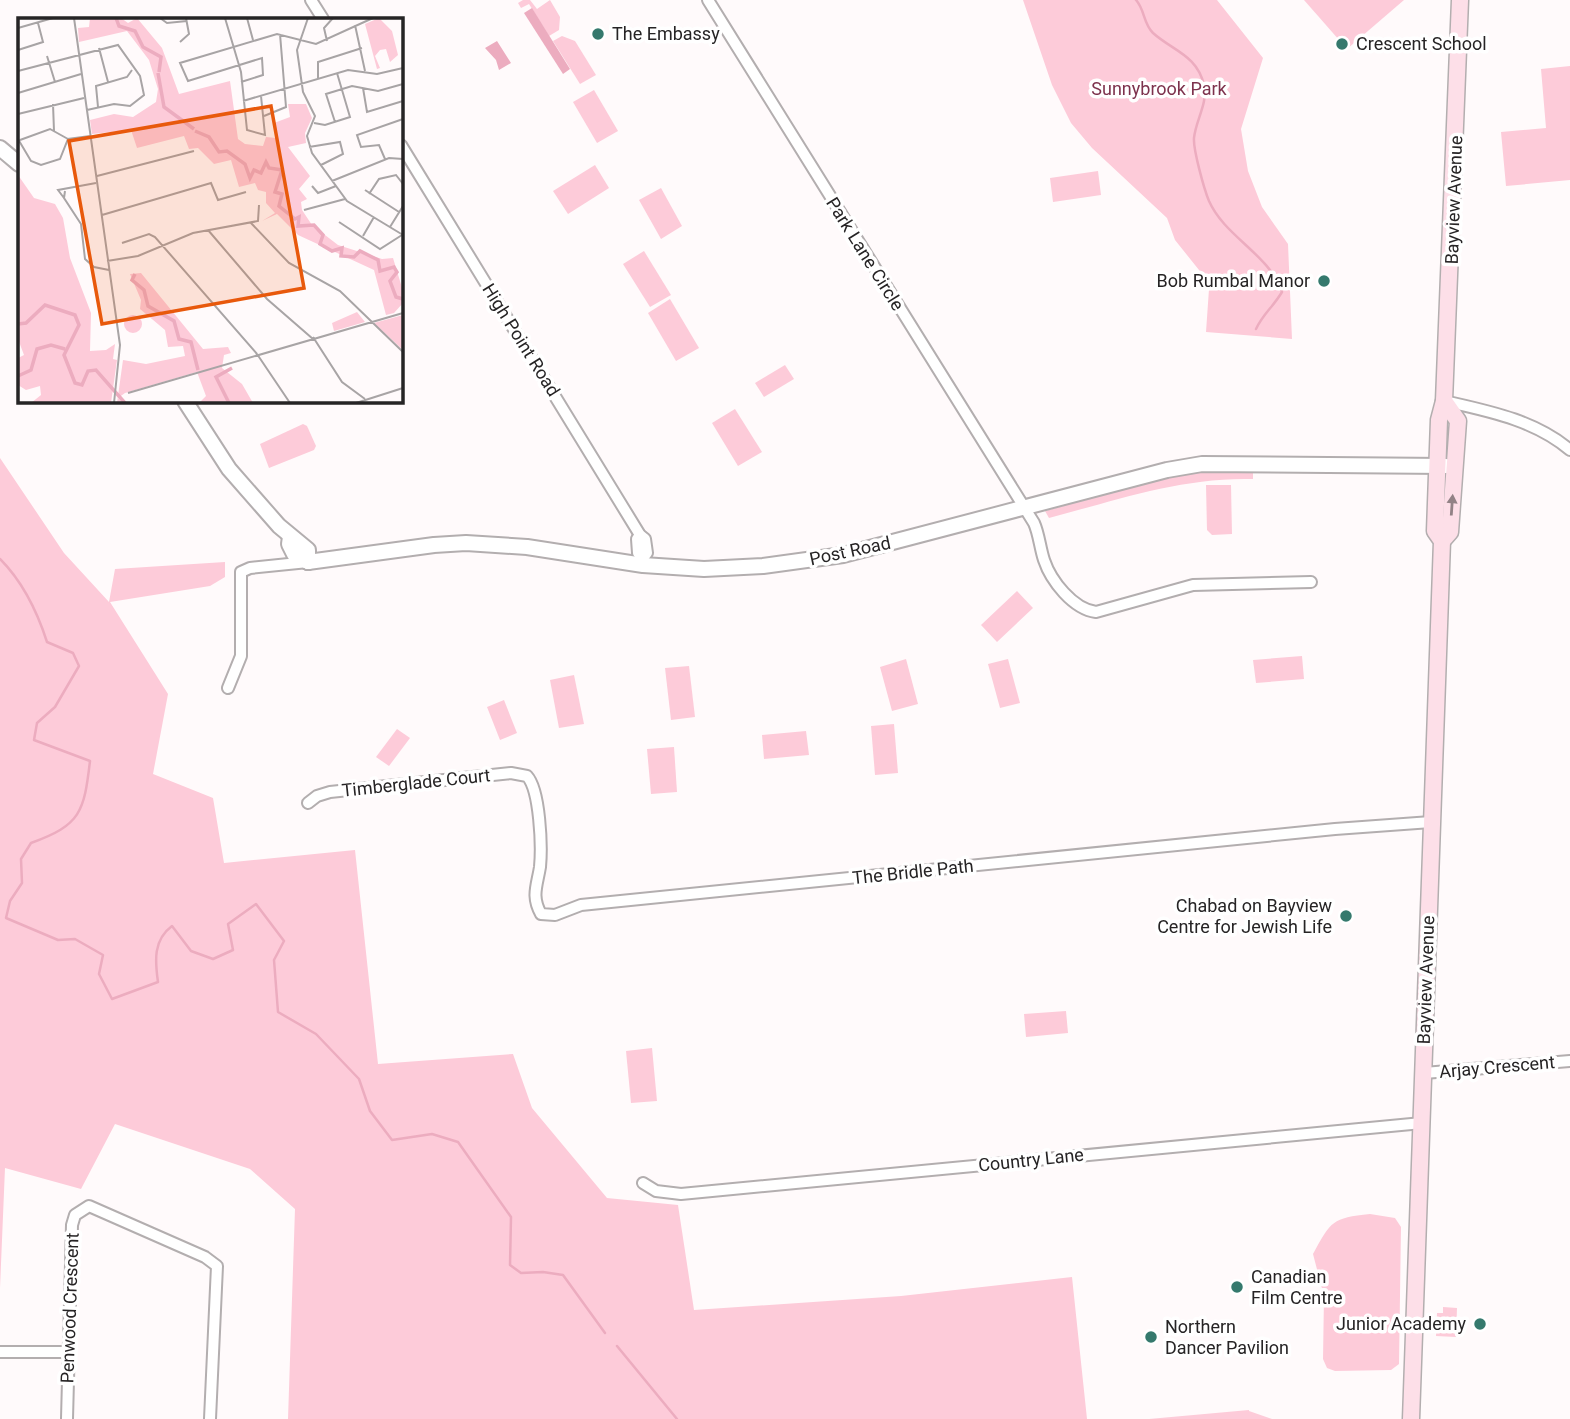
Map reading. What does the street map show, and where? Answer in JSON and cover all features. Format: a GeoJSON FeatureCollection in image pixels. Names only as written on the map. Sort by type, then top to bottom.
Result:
{"type":"FeatureCollection","features":[{"type":"Feature","properties":{"kind":"main road","name":"Bayview Avenue"},"geometry":{"type":"LineString","coordinates":[[1411,1419],[1442,541],[1435,531],[1446,466],[1439,420],[1444,401],[1460,0]]}},
{"type":"Feature","properties":{"kind":"street"},"geometry":{"type":"LineString","coordinates":[[311,0],[322,18]]}},
{"type":"Feature","properties":{"kind":"street","name":"Park Lane Circle"},"geometry":{"type":"LineString","coordinates":[[708,0],[1035,526],[1045,563],[1055,582],[1086,611],[1096,611],[1215,582],[1311,582]]}},
{"type":"Feature","properties":{"kind":"street","name":"High Point Road"},"geometry":{"type":"LineString","coordinates":[[402,147],[640,535],[645,539],[647,553],[643,561]]}},
{"type":"Feature","properties":{"kind":"street"},"geometry":{"type":"LineString","coordinates":[[0,148],[18,163]]}},
{"type":"Feature","properties":{"kind":"street"},"geometry":{"type":"LineString","coordinates":[[1444,401],[1503,415],[1554,437],[1570,450]]}},
{"type":"Feature","properties":{"kind":"street"},"geometry":{"type":"LineString","coordinates":[[187,402],[229,469],[290,537],[289,544],[294,554],[308,562]]}},
{"type":"Feature","properties":{"kind":"street","name":"Post Road"},"geometry":{"type":"LineString","coordinates":[[228,688],[241,656],[241,572],[250,568],[466,543],[527,547],[704,569],[763,566],[843,555],[1167,470],[1202,464],[1446,466]]}},
{"type":"Feature","properties":{"kind":"street","name":"Timberglade Court"},"geometry":{"type":"LineString","coordinates":[[308,803],[317,796],[330,792],[512,773],[527,776]]}},
{"type":"Feature","properties":{"kind":"street","name":"The Bridle Path"},"geometry":{"type":"LineString","coordinates":[[527,776],[534,787],[540,840],[534,902],[541,914],[555,915],[581,905],[1335,829],[1431,822]]}},
{"type":"Feature","properties":{"kind":"street","name":"Arjay Crescent"},"geometry":{"type":"LineString","coordinates":[[1423,1073],[1570,1061]]}},
{"type":"Feature","properties":{"kind":"street","name":"Country Lane"},"geometry":{"type":"LineString","coordinates":[[643,1183],[656,1191],[681,1194],[1422,1123]]}},
{"type":"Feature","properties":{"kind":"street","name":"Penwood Crescent"},"geometry":{"type":"LineString","coordinates":[[67,1419],[72,1225],[75,1215],[89,1206],[205,1257],[217,1266],[210,1419]]}},
{"type":"Feature","properties":{"kind":"street"},"geometry":{"type":"LineString","coordinates":[[0,1352],[68,1352]]}},
{"type":"Feature","properties":{"kind":"green space"},"geometry":{"type":"Polygon","coordinates":[[[530,0],[537,9],[550,0],[560,17],[559,30],[549,36],[529,4],[521,8],[518,3],[530,0]]]}},
{"type":"Feature","properties":{"kind":"green space","name":"Sunnybrook Park"},"geometry":{"type":"Polygon","coordinates":[[[1023,0],[1217,0],[1263,58],[1241,129],[1248,171],[1262,207],[1288,244],[1292,339],[1206,332],[1209,289],[1199,270],[1175,240],[1167,218],[1092,148],[1071,123],[1052,85],[1023,0]]]}},
{"type":"Feature","properties":{"kind":"green space"},"geometry":{"type":"Polygon","coordinates":[[[1304,0],[1404,0],[1347,49],[1304,0]]]}},
{"type":"Feature","properties":{"kind":"green space"},"geometry":{"type":"Polygon","coordinates":[[[562,36],[575,41],[596,75],[580,84],[553,41],[562,36]]]}},
{"type":"Feature","properties":{"kind":"green space"},"geometry":{"type":"Polygon","coordinates":[[[1570,66],[1570,180],[1506,186],[1501,132],[1546,128],[1541,69],[1570,66]]]}},
{"type":"Feature","properties":{"kind":"green space"},"geometry":{"type":"Polygon","coordinates":[[[594,90],[618,131],[597,143],[573,102],[594,90]]]}},
{"type":"Feature","properties":{"kind":"green space"},"geometry":{"type":"Polygon","coordinates":[[[595,165],[609,188],[568,214],[553,191],[595,165]]]}},
{"type":"Feature","properties":{"kind":"green space"},"geometry":{"type":"Polygon","coordinates":[[[1098,171],[1101,195],[1053,202],[1050,178],[1098,171]]]}},
{"type":"Feature","properties":{"kind":"green space"},"geometry":{"type":"Polygon","coordinates":[[[661,188],[682,226],[661,239],[639,200],[661,188]]]}},
{"type":"Feature","properties":{"kind":"green space"},"geometry":{"type":"Polygon","coordinates":[[[644,251],[671,295],[650,307],[623,264],[644,251]]]}},
{"type":"Feature","properties":{"kind":"green space"},"geometry":{"type":"Polygon","coordinates":[[[670,299],[699,348],[676,361],[648,313],[670,299]]]}},
{"type":"Feature","properties":{"kind":"green space"},"geometry":{"type":"Polygon","coordinates":[[[785,365],[794,379],[764,397],[755,383],[785,365]]]}},
{"type":"Feature","properties":{"kind":"green space"},"geometry":{"type":"Polygon","coordinates":[[[735,409],[762,452],[738,466],[712,423],[735,409]]]}},
{"type":"Feature","properties":{"kind":"green space"},"geometry":{"type":"Polygon","coordinates":[[[303,424],[307,426],[316,446],[314,450],[269,468],[260,444],[303,424]]]}},
{"type":"Feature","properties":{"kind":"green space"},"geometry":{"type":"Polygon","coordinates":[[[0,458],[64,553],[109,602],[115,569],[225,562],[225,577],[210,586],[110,602],[168,694],[153,774],[213,798],[224,863],[355,850],[378,1064],[513,1054],[532,1108],[607,1198],[678,1205],[694,1310],[901,1296],[1072,1277],[1087,1419],[288,1419],[295,1209],[250,1169],[115,1124],[81,1189],[5,1168],[0,1288],[0,458]]]}},
{"type":"Feature","properties":{"kind":"green space"},"geometry":{"type":"Polygon","coordinates":[[[1225,469],[1253,472],[1253,479],[1227,479],[1175,486],[1049,518],[1045,511],[1181,473],[1225,469]]]}},
{"type":"Feature","properties":{"kind":"green space"},"geometry":{"type":"Polygon","coordinates":[[[1206,485],[1231,485],[1232,534],[1212,535],[1207,530],[1206,485]]]}},
{"type":"Feature","properties":{"kind":"green space"},"geometry":{"type":"Polygon","coordinates":[[[1017,591],[1033,608],[997,642],[981,625],[1017,591]]]}},
{"type":"Feature","properties":{"kind":"green space"},"geometry":{"type":"Polygon","coordinates":[[[1302,656],[1304,679],[1256,683],[1253,660],[1302,656]]]}},
{"type":"Feature","properties":{"kind":"green space"},"geometry":{"type":"Polygon","coordinates":[[[906,659],[918,704],[892,711],[880,667],[906,659]]]}},
{"type":"Feature","properties":{"kind":"green space"},"geometry":{"type":"Polygon","coordinates":[[[1008,659],[1020,703],[1000,708],[988,664],[1008,659]]]}},
{"type":"Feature","properties":{"kind":"green space"},"geometry":{"type":"Polygon","coordinates":[[[689,666],[695,717],[671,720],[665,668],[689,666]]]}},
{"type":"Feature","properties":{"kind":"green space"},"geometry":{"type":"Polygon","coordinates":[[[574,675],[584,724],[559,728],[550,680],[574,675]]]}},
{"type":"Feature","properties":{"kind":"green space"},"geometry":{"type":"Polygon","coordinates":[[[504,700],[517,733],[500,740],[487,707],[504,700]]]}},
{"type":"Feature","properties":{"kind":"green space"},"geometry":{"type":"Polygon","coordinates":[[[894,724],[898,773],[875,775],[871,726],[894,724]]]}},
{"type":"Feature","properties":{"kind":"green space"},"geometry":{"type":"Polygon","coordinates":[[[397,729],[410,738],[389,766],[376,757],[397,729]]]}},
{"type":"Feature","properties":{"kind":"green space"},"geometry":{"type":"Polygon","coordinates":[[[806,731],[809,755],[764,759],[762,735],[806,731]]]}},
{"type":"Feature","properties":{"kind":"green space"},"geometry":{"type":"Polygon","coordinates":[[[674,747],[677,792],[651,794],[647,749],[674,747]]]}},
{"type":"Feature","properties":{"kind":"green space"},"geometry":{"type":"Polygon","coordinates":[[[1066,1011],[1068,1033],[1026,1037],[1024,1014],[1066,1011]]]}},
{"type":"Feature","properties":{"kind":"green space"},"geometry":{"type":"Polygon","coordinates":[[[652,1048],[657,1101],[631,1103],[626,1051],[652,1048]]]}},
{"type":"Feature","properties":{"kind":"green space"},"geometry":{"type":"Polygon","coordinates":[[[1370,1214],[1395,1218],[1401,1227],[1399,1364],[1391,1370],[1335,1371],[1327,1368],[1323,1359],[1324,1296],[1313,1254],[1324,1234],[1334,1223],[1348,1217],[1370,1214]]]}},
{"type":"Feature","properties":{"kind":"green space"},"geometry":{"type":"Polygon","coordinates":[[[1443,1307],[1457,1308],[1456,1337],[1436,1336],[1437,1313],[1443,1313],[1443,1307]]]}},
{"type":"Feature","properties":{"kind":"green space"},"geometry":{"type":"Polygon","coordinates":[[[1249,1410],[1272,1419],[1149,1419],[1249,1410]]]}},
{"type":"Feature","properties":{"kind":"shaded area"},"geometry":{"type":"Polygon","coordinates":[[[532,8],[570,69],[563,74],[524,13],[532,8]]]}},
{"type":"Feature","properties":{"kind":"shaded area"},"geometry":{"type":"Polygon","coordinates":[[[497,41],[511,63],[499,70],[496,60],[485,48],[497,41]]]}},
{"type":"Feature","properties":{"kind":"waterway"},"geometry":{"type":"LineString","coordinates":[[1136,0],[1153,33],[1190,60],[1201,75],[1205,92],[1194,143],[1209,201],[1225,225],[1267,267],[1282,292],[1256,329]]}},
{"type":"Feature","properties":{"kind":"waterway"},"geometry":{"type":"LineString","coordinates":[[0,559],[16,577],[28,597],[47,642],[73,653],[79,666],[55,707],[37,723],[34,740],[90,761],[85,793],[77,814],[60,830],[31,843],[21,859],[22,883],[10,901],[6,918],[58,940],[75,939],[103,955],[99,974],[112,999],[158,982],[158,944],[172,926],[191,951],[213,959],[233,950],[228,924],[256,904],[284,941],[274,960],[278,1012],[316,1034],[359,1079],[370,1111],[392,1140],[432,1134],[458,1142],[511,1217],[510,1265],[521,1273],[563,1275],[605,1333]]}},
{"type":"Feature","properties":{"kind":"waterway"},"geometry":{"type":"LineString","coordinates":[[617,1346],[677,1419]]}},
{"type":"Feature","properties":{"kind":"place","name":"The Embassy"},"geometry":{"type":"Point","coordinates":[598,34]}},
{"type":"Feature","properties":{"kind":"place","name":"Crescent School"},"geometry":{"type":"Point","coordinates":[1342,44]}},
{"type":"Feature","properties":{"kind":"place","name":"Bob Rumbal Manor"},"geometry":{"type":"Point","coordinates":[1324,281]}},
{"type":"Feature","properties":{"kind":"place","name":"Chabad on Bayview Centre for Jewish Life"},"geometry":{"type":"Point","coordinates":[1346,916]}},
{"type":"Feature","properties":{"kind":"place","name":"Canadian Film Centre"},"geometry":{"type":"Point","coordinates":[1237,1287]}},
{"type":"Feature","properties":{"kind":"place","name":"Junior Academy"},"geometry":{"type":"Point","coordinates":[1480,1324]}},
{"type":"Feature","properties":{"kind":"place","name":"Northern Dancer Pavilion"},"geometry":{"type":"Point","coordinates":[1151,1337]}}]}
